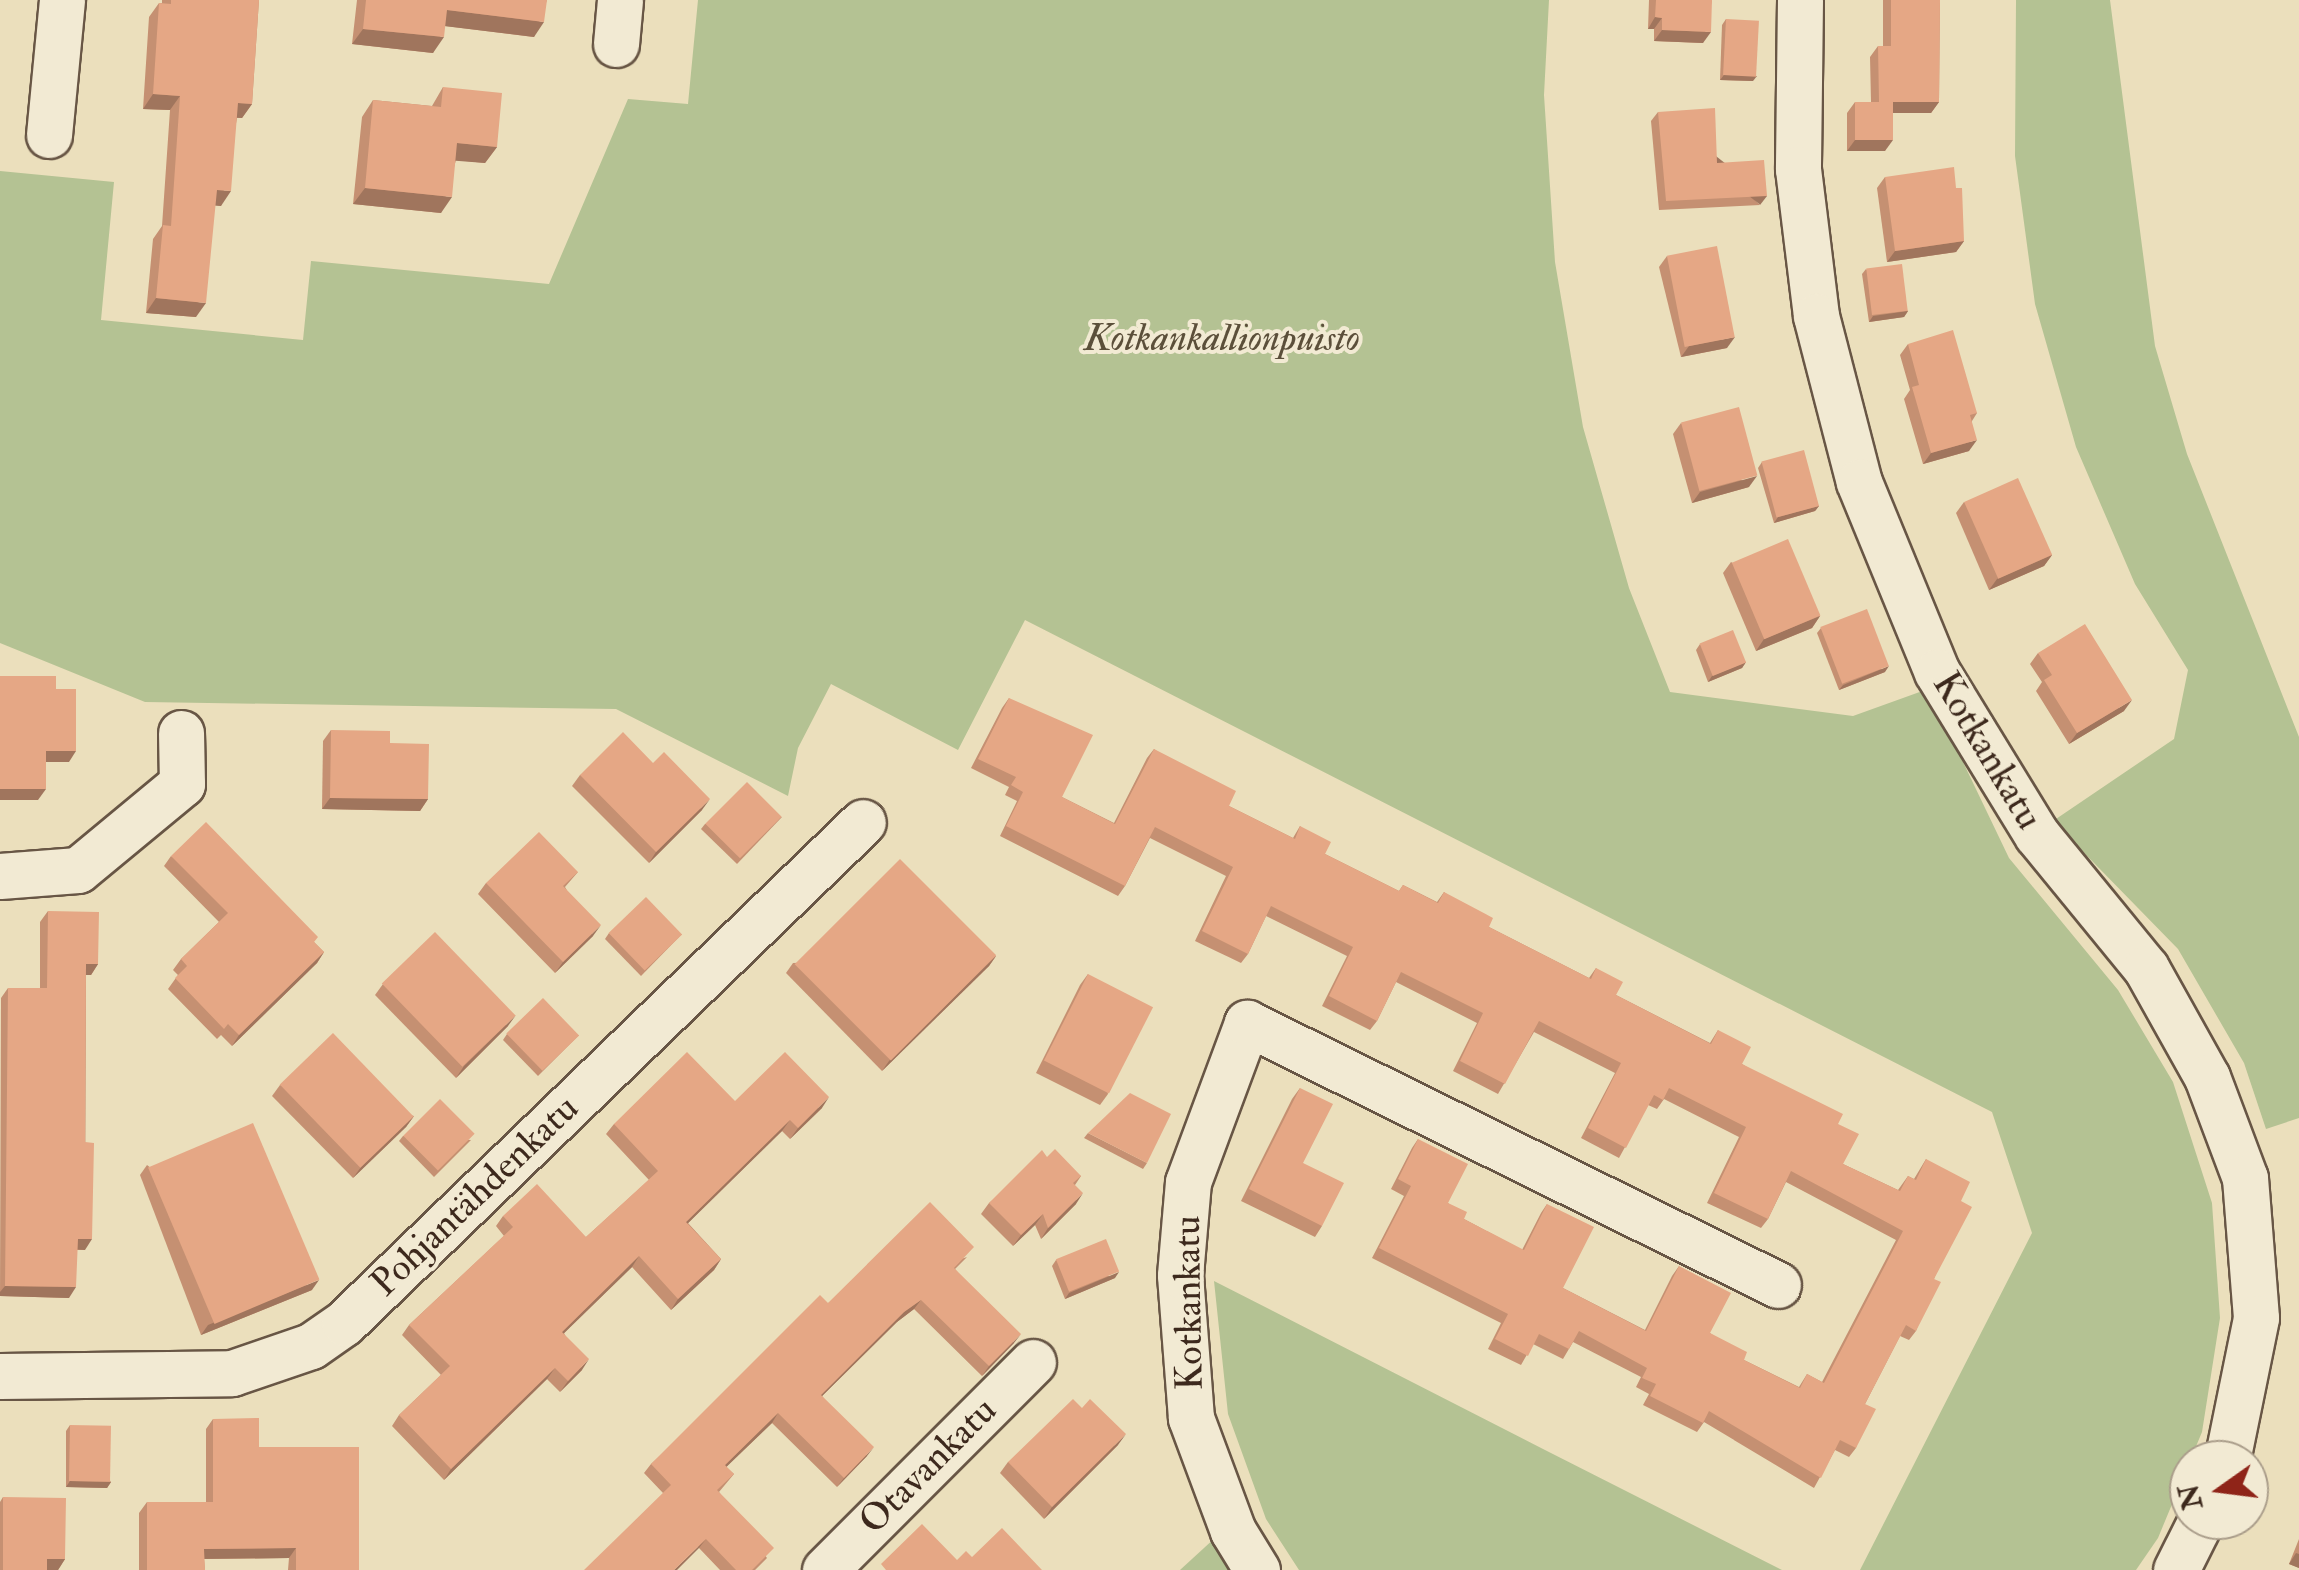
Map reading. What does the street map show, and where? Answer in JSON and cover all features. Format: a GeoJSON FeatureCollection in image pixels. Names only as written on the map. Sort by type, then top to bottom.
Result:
{"type":"FeatureCollection","features":[{"type":"Feature","properties":{"kind":"street"},"geometry":{"type":"LineString","coordinates":[[49,135],[62,0]]}},
{"type":"Feature","properties":{"kind":"street","name":"Kotkankatu"},"geometry":{"type":"LineString","coordinates":[[1800,0],[1798,169],[1816,316],[1859,482],[1938,672],[2037,836],[2146,968],[2207,1077],[2245,1178],[2256,1318],[2231,1440]]}},
{"type":"Feature","properties":{"kind":"street"},"geometry":{"type":"LineString","coordinates":[[0,876],[61,876],[88,862],[182,784],[181,732]]}},
{"type":"Feature","properties":{"kind":"street","name":"Pohjantähdenkatu"},"geometry":{"type":"LineString","coordinates":[[0,1376],[232,1373],[310,1346],[344,1323],[862,822]]}},
{"type":"Feature","properties":{"kind":"street","name":"Kotkankatu"},"geometry":{"type":"LineString","coordinates":[[1257,1570],[1233,1531],[1191,1418],[1180,1275],[1188,1182],[1248,1024],[1778,1285]]}},
{"type":"Feature","properties":{"kind":"street","name":"Otavankatu"},"geometry":{"type":"LineString","coordinates":[[824,1570],[1033,1362]]}},
{"type":"Feature","properties":{"kind":"street"},"geometry":{"type":"LineString","coordinates":[[2176,1570],[2191,1540]]}},
{"type":"Feature","properties":{"kind":"green space","name":"Kotkankallionpuisto"},"geometry":{"type":"Polygon","coordinates":[[[698,0],[1549,0],[1544,95],[1555,262],[1583,427],[1629,588],[1670,692],[1853,716],[1928,689],[2009,858],[2118,990],[2173,1082],[2212,1203],[2220,1318],[2202,1432],[2199,1440],[2169,1440],[2169,1512],[2158,1538],[2136,1570],[1860,1570],[2032,1233],[1992,1112],[1025,620],[958,750],[831,684],[798,748],[788,796],[616,709],[145,702],[0,643],[0,171],[114,182],[101,320],[303,340],[311,261],[549,284],[628,99],[688,104],[698,0]]]}},
{"type":"Feature","properties":{"kind":"green space"},"geometry":{"type":"Polygon","coordinates":[[[2016,0],[2110,0],[2155,346],[2187,454],[2299,737],[2299,1118],[2266,1129],[2244,1063],[2178,949],[2053,821],[2174,739],[2188,670],[2135,584],[2076,447],[2035,304],[2015,156],[2016,0]]]}},
{"type":"Feature","properties":{"kind":"green space"},"geometry":{"type":"Polygon","coordinates":[[[1214,1281],[1782,1570],[1299,1570],[1266,1519],[1228,1414],[1214,1281]]]}},
{"type":"Feature","properties":{"kind":"green space"},"geometry":{"type":"Polygon","coordinates":[[[1216,1537],[1231,1570],[1180,1570],[1216,1537]]]}},
{"type":"Feature","properties":{"kind":"building"},"geometry":{"type":"Polygon","coordinates":[[[171,0],[259,0],[252,104],[238,103],[231,191],[217,190],[206,303],[156,298],[163,225],[171,226],[180,96],[153,94],[159,3],[171,4],[171,0]]]}},
{"type":"Feature","properties":{"kind":"building"},"geometry":{"type":"Polygon","coordinates":[[[366,0],[547,0],[544,22],[447,10],[444,37],[363,29],[366,0]]]}},
{"type":"Feature","properties":{"kind":"building"},"geometry":{"type":"Polygon","coordinates":[[[1656,0],[1712,0],[1711,32],[1662,30],[1662,18],[1655,17],[1656,0]]]}},
{"type":"Feature","properties":{"kind":"building"},"geometry":{"type":"Polygon","coordinates":[[[1891,0],[1940,0],[1939,102],[1893,102],[1893,140],[1855,140],[1855,102],[1879,102],[1878,46],[1891,46],[1891,0]]]}},
{"type":"Feature","properties":{"kind":"building"},"geometry":{"type":"Polygon","coordinates":[[[1726,19],[1759,21],[1756,77],[1723,75],[1726,19]]]}},
{"type":"Feature","properties":{"kind":"building"},"geometry":{"type":"Polygon","coordinates":[[[443,87],[502,93],[497,147],[457,143],[452,197],[365,188],[373,100],[441,107],[443,87]]]}},
{"type":"Feature","properties":{"kind":"building"},"geometry":{"type":"Polygon","coordinates":[[[1715,108],[1717,163],[1764,160],[1767,196],[1666,201],[1658,112],[1715,108]]]}},
{"type":"Feature","properties":{"kind":"building"},"geometry":{"type":"Polygon","coordinates":[[[1954,167],[1956,188],[1962,188],[1964,241],[1895,251],[1885,177],[1954,167]]]}},
{"type":"Feature","properties":{"kind":"building"},"geometry":{"type":"Polygon","coordinates":[[[1717,246],[1735,337],[1685,347],[1667,256],[1717,246]]]}},
{"type":"Feature","properties":{"kind":"building"},"geometry":{"type":"Polygon","coordinates":[[[1902,264],[1908,311],[1872,315],[1866,268],[1902,264]]]}},
{"type":"Feature","properties":{"kind":"building"},"geometry":{"type":"Polygon","coordinates":[[[1953,330],[1977,413],[1970,415],[1977,440],[1931,453],[1912,387],[1919,385],[1908,344],[1953,330]]]}},
{"type":"Feature","properties":{"kind":"building"},"geometry":{"type":"Polygon","coordinates":[[[1739,407],[1757,476],[1699,491],[1681,423],[1739,407]]]}},
{"type":"Feature","properties":{"kind":"building"},"geometry":{"type":"Polygon","coordinates":[[[1804,450],[1819,506],[1777,517],[1761,461],[1804,450]]]}},
{"type":"Feature","properties":{"kind":"building"},"geometry":{"type":"Polygon","coordinates":[[[2018,478],[2052,555],[1998,579],[1964,502],[2018,478]]]}},
{"type":"Feature","properties":{"kind":"building"},"geometry":{"type":"Polygon","coordinates":[[[1788,539],[1820,615],[1764,639],[1732,563],[1788,539]]]}},
{"type":"Feature","properties":{"kind":"building"},"geometry":{"type":"Polygon","coordinates":[[[1867,609],[1889,666],[1842,684],[1820,627],[1867,609]]]}},
{"type":"Feature","properties":{"kind":"building"},"geometry":{"type":"Polygon","coordinates":[[[2085,624],[2132,700],[2077,733],[2044,680],[2052,675],[2038,653],[2085,624]]]}},
{"type":"Feature","properties":{"kind":"building"},"geometry":{"type":"Polygon","coordinates":[[[1733,630],[1746,662],[1713,676],[1700,643],[1733,630]]]}},
{"type":"Feature","properties":{"kind":"building"},"geometry":{"type":"Polygon","coordinates":[[[0,676],[56,676],[56,689],[76,689],[76,751],[46,751],[46,789],[0,789],[0,676]]]}},
{"type":"Feature","properties":{"kind":"building"},"geometry":{"type":"Polygon","coordinates":[[[1009,698],[1093,735],[1062,797],[1115,824],[1154,749],[1236,791],[1229,806],[1295,839],[1300,826],[1331,842],[1325,854],[1399,891],[1403,885],[1438,903],[1444,892],[1493,918],[1489,927],[1591,979],[1596,968],[1623,982],[1616,995],[1711,1044],[1718,1030],[1751,1047],[1742,1064],[1843,1114],[1838,1124],[1859,1134],[1843,1164],[1900,1191],[1908,1176],[1916,1180],[1926,1159],[1970,1182],[1961,1201],[1972,1207],[1934,1279],[1941,1282],[1916,1331],[1906,1325],[1865,1404],[1876,1409],[1856,1448],[1840,1440],[1821,1478],[1709,1411],[1703,1423],[1650,1396],[1656,1384],[1642,1378],[1647,1368],[1579,1331],[1569,1349],[1539,1334],[1528,1356],[1495,1339],[1508,1314],[1379,1248],[1411,1186],[1398,1179],[1418,1139],[1468,1164],[1448,1203],[1467,1212],[1464,1219],[1524,1250],[1547,1204],[1594,1227],[1563,1288],[1646,1331],[1679,1266],[1731,1293],[1710,1333],[1747,1352],[1744,1360],[1800,1388],[1807,1374],[1824,1383],[1903,1231],[1791,1171],[1768,1219],[1714,1193],[1746,1127],[1669,1088],[1663,1100],[1654,1095],[1626,1148],[1588,1128],[1621,1063],[1539,1021],[1505,1084],[1460,1061],[1483,1013],[1401,972],[1377,1021],[1329,996],[1353,947],[1271,906],[1248,954],[1202,931],[1233,867],[1155,827],[1125,886],[1006,826],[1023,792],[1011,785],[1016,777],[978,759],[1009,698]]]}},
{"type":"Feature","properties":{"kind":"building"},"geometry":{"type":"Polygon","coordinates":[[[331,730],[390,731],[390,743],[429,744],[428,799],[330,798],[331,730]]]}},
{"type":"Feature","properties":{"kind":"building"},"geometry":{"type":"Polygon","coordinates":[[[623,732],[653,763],[664,752],[710,799],[656,852],[580,775],[623,732]]]}},
{"type":"Feature","properties":{"kind":"building"},"geometry":{"type":"Polygon","coordinates":[[[747,782],[782,817],[740,858],[705,824],[747,782]]]}},
{"type":"Feature","properties":{"kind":"building"},"geometry":{"type":"Polygon","coordinates":[[[206,822],[318,937],[314,942],[324,952],[239,1035],[228,1024],[224,1029],[175,978],[187,966],[181,959],[228,913],[171,856],[206,822]]]}},
{"type":"Feature","properties":{"kind":"building"},"geometry":{"type":"Polygon","coordinates":[[[539,832],[578,872],[563,886],[601,925],[563,962],[486,883],[539,832]]]}},
{"type":"Feature","properties":{"kind":"building"},"geometry":{"type":"Polygon","coordinates":[[[900,859],[996,955],[891,1061],[795,964],[900,859]]]}},
{"type":"Feature","properties":{"kind":"building"},"geometry":{"type":"Polygon","coordinates":[[[646,897],[682,934],[645,971],[609,933],[646,897]]]}},
{"type":"Feature","properties":{"kind":"building"},"geometry":{"type":"Polygon","coordinates":[[[48,911],[99,912],[98,964],[86,964],[85,1142],[94,1143],[92,1239],[78,1239],[76,1287],[5,1286],[8,988],[47,988],[48,911]]]}},
{"type":"Feature","properties":{"kind":"building"},"geometry":{"type":"Polygon","coordinates":[[[435,932],[516,1015],[462,1067],[382,983],[435,932]]]}},
{"type":"Feature","properties":{"kind":"building"},"geometry":{"type":"Polygon","coordinates":[[[1088,974],[1153,1007],[1109,1094],[1044,1060],[1088,974]]]}},
{"type":"Feature","properties":{"kind":"building"},"geometry":{"type":"Polygon","coordinates":[[[543,998],[579,1035],[542,1071],[506,1033],[543,998]]]}},
{"type":"Feature","properties":{"kind":"building"},"geometry":{"type":"Polygon","coordinates":[[[333,1033],[414,1116],[360,1168],[280,1084],[333,1033]]]}},
{"type":"Feature","properties":{"kind":"building"},"geometry":{"type":"Polygon","coordinates":[[[687,1052],[735,1101],[785,1052],[829,1097],[798,1128],[790,1120],[686,1222],[721,1259],[678,1299],[639,1256],[562,1332],[589,1359],[568,1381],[555,1368],[451,1469],[399,1415],[450,1366],[409,1325],[513,1227],[503,1216],[537,1184],[586,1237],[658,1171],[614,1124],[687,1052]]]}},
{"type":"Feature","properties":{"kind":"building"},"geometry":{"type":"Polygon","coordinates":[[[1300,1088],[1333,1104],[1303,1163],[1344,1183],[1322,1226],[1249,1189],[1300,1088]]]}},
{"type":"Feature","properties":{"kind":"building"},"geometry":{"type":"Polygon","coordinates":[[[1130,1093],[1171,1114],[1147,1163],[1088,1133],[1130,1093]]]}},
{"type":"Feature","properties":{"kind":"building"},"geometry":{"type":"Polygon","coordinates":[[[440,1099],[475,1134],[438,1170],[403,1136],[440,1099]]]}},
{"type":"Feature","properties":{"kind":"building"},"geometry":{"type":"Polygon","coordinates":[[[253,1123],[319,1279],[214,1324],[148,1168],[253,1123]]]}},
{"type":"Feature","properties":{"kind":"building"},"geometry":{"type":"Polygon","coordinates":[[[1055,1149],[1081,1176],[1073,1183],[1083,1193],[1048,1228],[1043,1214],[1021,1235],[989,1203],[1042,1150],[1047,1157],[1055,1149]]]}},
{"type":"Feature","properties":{"kind":"building"},"geometry":{"type":"Polygon","coordinates":[[[930,1202],[974,1247],[954,1268],[1021,1334],[989,1366],[921,1300],[904,1312],[821,1395],[874,1447],[844,1478],[778,1413],[725,1465],[734,1474],[717,1490],[774,1548],[752,1570],[736,1570],[706,1539],[674,1570],[584,1570],[671,1485],[651,1464],[820,1295],[828,1303],[930,1202]]]}},
{"type":"Feature","properties":{"kind":"building"},"geometry":{"type":"Polygon","coordinates":[[[1106,1239],[1119,1271],[1069,1292],[1056,1259],[1106,1239]]]}},
{"type":"Feature","properties":{"kind":"building"},"geometry":{"type":"Polygon","coordinates":[[[1073,1399],[1082,1408],[1090,1399],[1126,1434],[1052,1507],[1008,1462],[1073,1399]]]}},
{"type":"Feature","properties":{"kind":"building"},"geometry":{"type":"Polygon","coordinates":[[[259,1418],[259,1447],[359,1447],[359,1570],[296,1570],[296,1548],[204,1549],[205,1570],[147,1570],[147,1502],[213,1502],[213,1419],[259,1418]]]}},
{"type":"Feature","properties":{"kind":"building"},"geometry":{"type":"Polygon","coordinates":[[[70,1425],[111,1426],[110,1482],[69,1481],[70,1425]]]}},
{"type":"Feature","properties":{"kind":"building"},"geometry":{"type":"Polygon","coordinates":[[[3,1497],[66,1498],[65,1559],[47,1559],[47,1570],[3,1570],[3,1497]]]}},
{"type":"Feature","properties":{"kind":"building"},"geometry":{"type":"Polygon","coordinates":[[[922,1524],[957,1560],[966,1551],[972,1557],[1002,1528],[1042,1570],[886,1570],[881,1564],[922,1524]]]}}]}
